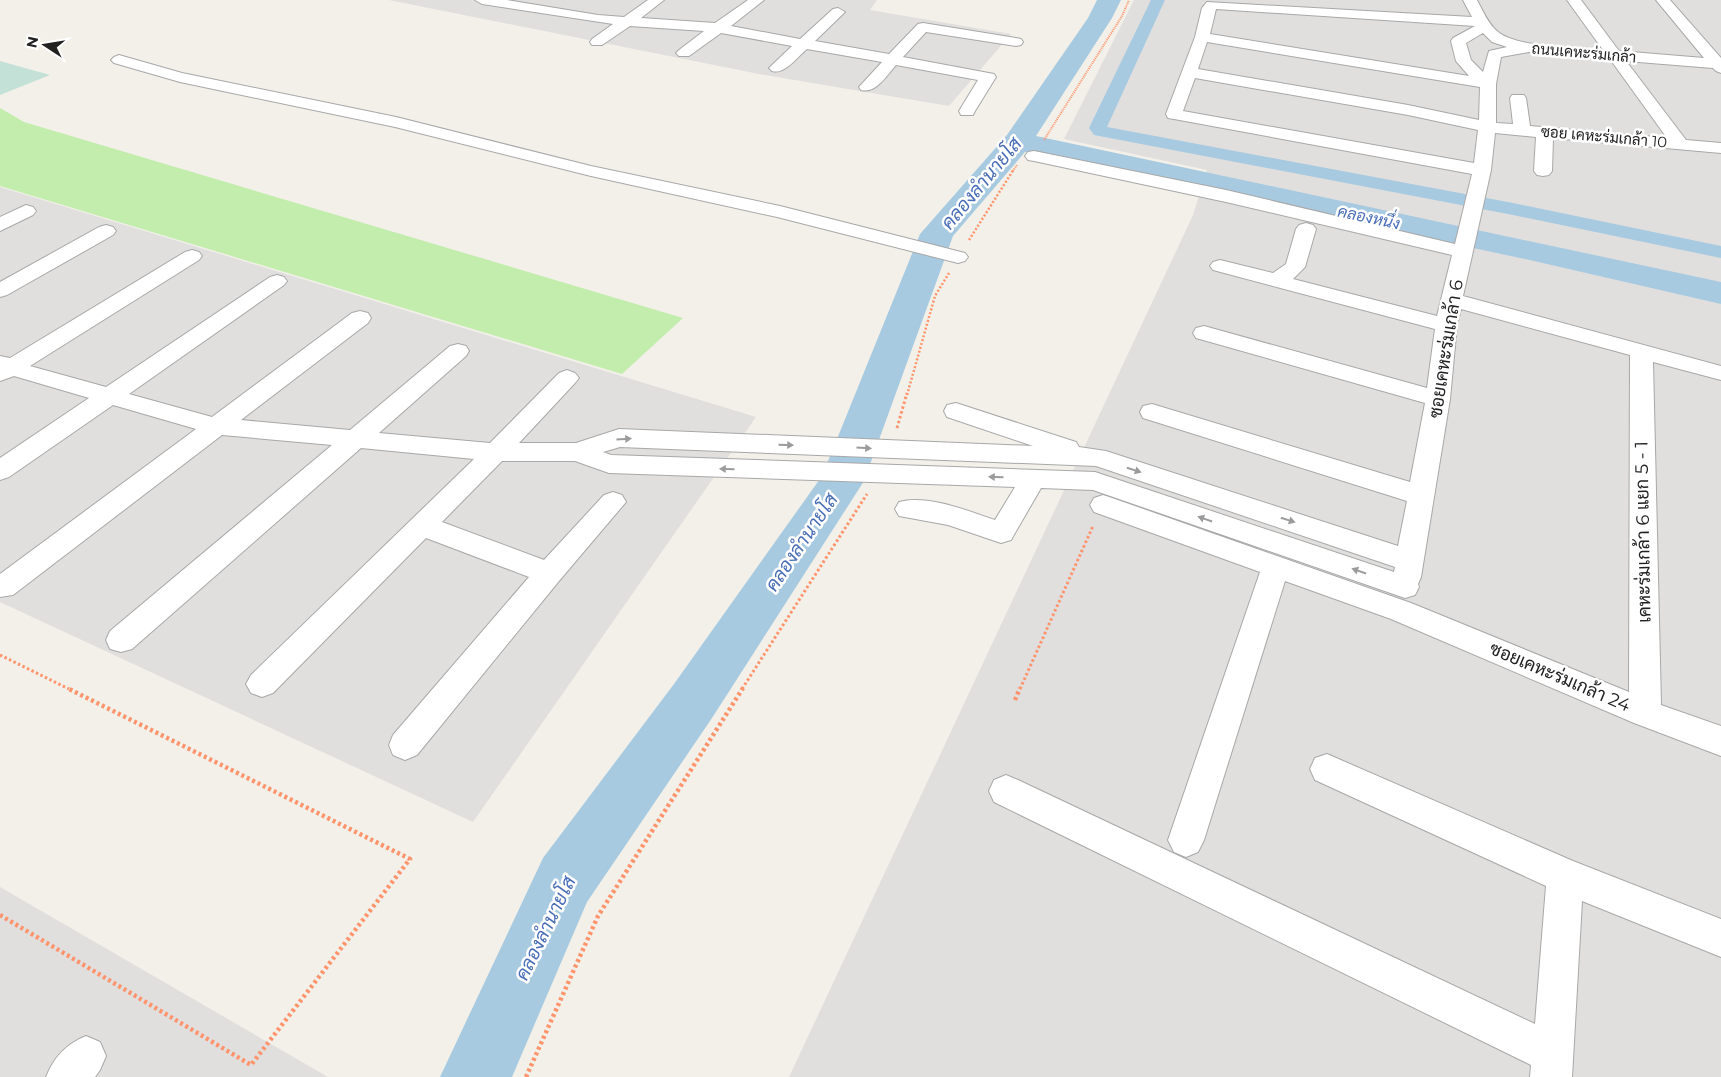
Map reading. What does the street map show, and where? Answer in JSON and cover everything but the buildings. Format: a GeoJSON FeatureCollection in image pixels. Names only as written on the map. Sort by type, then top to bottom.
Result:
{"type":"FeatureCollection","features":[{"type":"Feature","properties":{"kind":"street"},"geometry":{"type":"LineString","coordinates":[[544,11],[561,0]]}},
{"type":"Feature","properties":{"kind":"street"},"geometry":{"type":"LineString","coordinates":[[597,42],[657,0]]}},
{"type":"Feature","properties":{"kind":"street"},"geometry":{"type":"LineString","coordinates":[[684,53],[757,0]]}},
{"type":"Feature","properties":{"kind":"street","name":"ถนนเคหะร่มเกล้า"},"geometry":{"type":"LineString","coordinates":[[1470,0],[1490,35],[1511,45],[1720,66]]}},
{"type":"Feature","properties":{"kind":"street"},"geometry":{"type":"LineString","coordinates":[[1574,0],[1680,144]]}},
{"type":"Feature","properties":{"kind":"street"},"geometry":{"type":"LineString","coordinates":[[1663,0],[1720,66]]}},
{"type":"Feature","properties":{"kind":"street"},"geometry":{"type":"LineString","coordinates":[[489,1],[544,11],[718,28],[988,77],[968,111]]}},
{"type":"Feature","properties":{"kind":"street"},"geometry":{"type":"LineString","coordinates":[[1254,3],[1260,33]]}},
{"type":"Feature","properties":{"kind":"street"},"geometry":{"type":"LineString","coordinates":[[1482,170],[1174,114],[1202,37],[1210,6],[1254,3],[1483,25]]}},
{"type":"Feature","properties":{"kind":"street"},"geometry":{"type":"LineString","coordinates":[[777,68],[838,12]]}},
{"type":"Feature","properties":{"kind":"street"},"geometry":{"type":"LineString","coordinates":[[1483,25],[1458,41],[1464,61],[1487,85]]}},
{"type":"Feature","properties":{"kind":"street"},"geometry":{"type":"LineString","coordinates":[[867,87],[923,27],[1016,42]]}},
{"type":"Feature","properties":{"kind":"street"},"geometry":{"type":"LineString","coordinates":[[1202,37],[1260,33],[1487,85]]}},
{"type":"Feature","properties":{"kind":"street"},"geometry":{"type":"LineString","coordinates":[[1464,61],[1467,50],[1471,47],[1511,45]]}},
{"type":"Feature","properties":{"kind":"street","name":"ซอยเคหะร่มเกล้า 6"},"geometry":{"type":"LineString","coordinates":[[1403,599],[1438,398],[1446,325],[1472,206],[1482,170],[1488,127],[1487,85],[1494,54],[1529,48]]}},
{"type":"Feature","properties":{"kind":"street"},"geometry":{"type":"LineString","coordinates":[[119,60],[180,77],[396,122],[591,171],[780,212],[958,257]]}},
{"type":"Feature","properties":{"kind":"street","name":"ซอย เคหะร่มเกล้า 10"},"geometry":{"type":"LineString","coordinates":[[1188,72],[1408,110],[1488,127],[1721,148]]}},
{"type":"Feature","properties":{"kind":"street"},"geometry":{"type":"LineString","coordinates":[[1518,98],[1522,130]]}},
{"type":"Feature","properties":{"kind":"street"},"geometry":{"type":"LineString","coordinates":[[1543,171],[1545,132]]}},
{"type":"Feature","properties":{"kind":"street"},"geometry":{"type":"LineString","coordinates":[[1034,156],[1463,248]]}},
{"type":"Feature","properties":{"kind":"street"},"geometry":{"type":"LineString","coordinates":[[0,224],[26,211]]}},
{"type":"Feature","properties":{"kind":"street"},"geometry":{"type":"LineString","coordinates":[[1276,281],[1295,266],[1306,229]]}},
{"type":"Feature","properties":{"kind":"street"},"geometry":{"type":"LineString","coordinates":[[0,291],[106,231]]}},
{"type":"Feature","properties":{"kind":"street"},"geometry":{"type":"LineString","coordinates":[[4,369],[192,256]]}},
{"type":"Feature","properties":{"kind":"street"},"geometry":{"type":"LineString","coordinates":[[1220,266],[1446,325]]}},
{"type":"Feature","properties":{"kind":"street"},"geometry":{"type":"LineString","coordinates":[[0,471],[277,281]]}},
{"type":"Feature","properties":{"kind":"street"},"geometry":{"type":"LineString","coordinates":[[1452,300],[1721,373]]}},
{"type":"Feature","properties":{"kind":"street"},"geometry":{"type":"LineString","coordinates":[[3,587],[360,318]]}},
{"type":"Feature","properties":{"kind":"street"},"geometry":{"type":"LineString","coordinates":[[1204,333],[1438,398]]}},
{"type":"Feature","properties":{"kind":"street"},"geometry":{"type":"LineString","coordinates":[[121,640],[458,351]]}},
{"type":"Feature","properties":{"kind":"street","name":"เคหะร่มเกล้า 6 แยก 5 - 1"},"geometry":{"type":"LineString","coordinates":[[1642,351],[1645,712]]}},
{"type":"Feature","properties":{"kind":"street"},"geometry":{"type":"LineString","coordinates":[[4,369],[216,426],[496,452],[577,452],[619,438],[815,446],[1033,479],[1097,457]]}},
{"type":"Feature","properties":{"kind":"street"},"geometry":{"type":"LineString","coordinates":[[262,684],[496,452],[567,378]]}},
{"type":"Feature","properties":{"kind":"street"},"geometry":{"type":"LineString","coordinates":[[956,411],[1410,561]]}},
{"type":"Feature","properties":{"kind":"street"},"geometry":{"type":"LineString","coordinates":[[1152,412],[1420,495]]}},
{"type":"Feature","properties":{"kind":"street"},"geometry":{"type":"LineString","coordinates":[[577,452],[609,464],[811,472],[927,463],[1061,468],[1403,599]]}},
{"type":"Feature","properties":{"kind":"street"},"geometry":{"type":"LineString","coordinates":[[908,509],[950,515],[1001,533],[1033,479]]}},
{"type":"Feature","properties":{"kind":"street"},"geometry":{"type":"LineString","coordinates":[[404,746],[549,573],[613,502]]}},
{"type":"Feature","properties":{"kind":"street"},"geometry":{"type":"LineString","coordinates":[[1103,505],[1276,566],[1403,599]]}},
{"type":"Feature","properties":{"kind":"street"},"geometry":{"type":"LineString","coordinates":[[421,526],[549,573]]}},
{"type":"Feature","properties":{"kind":"street"},"geometry":{"type":"LineString","coordinates":[[1186,840],[1276,566]]}},
{"type":"Feature","properties":{"kind":"street","name":"ซอยเคหะร่มเกล้า 24"},"geometry":{"type":"LineString","coordinates":[[1403,599],[1645,712],[1721,741]]}},
{"type":"Feature","properties":{"kind":"street"},"geometry":{"type":"LineString","coordinates":[[1327,769],[1565,876],[1721,938]]}},
{"type":"Feature","properties":{"kind":"street"},"geometry":{"type":"LineString","coordinates":[[1006,791],[1552,1066],[1565,876]]}},
{"type":"Feature","properties":{"kind":"path"},"geometry":{"type":"LineString","coordinates":[[895,435],[935,296],[1019,161],[1034,156],[1122,16],[1129,0]]}},
{"type":"Feature","properties":{"kind":"path"},"geometry":{"type":"LineString","coordinates":[[526,1077],[598,916],[871,488]]}},
{"type":"Feature","properties":{"kind":"path"},"geometry":{"type":"LineString","coordinates":[[1015,700],[1103,505]]}},
{"type":"Feature","properties":{"kind":"path"},"geometry":{"type":"LineString","coordinates":[[0,655],[410,859],[251,1065],[0,915]]}},
{"type":"Feature","properties":{"kind":"shaded area"},"geometry":{"type":"Polygon","coordinates":[[[389,0],[877,0],[870,10],[1011,34],[949,106],[759,74],[389,0]]]}},
{"type":"Feature","properties":{"kind":"shaded area"},"geometry":{"type":"Polygon","coordinates":[[[1134,0],[1721,0],[1721,1077],[789,1077],[1193,215],[1207,170],[1064,139],[1134,0]]]}},
{"type":"Feature","properties":{"kind":"shaded area"},"geometry":{"type":"Polygon","coordinates":[[[0,61],[50,75],[0,95],[0,61]]]}},
{"type":"Feature","properties":{"kind":"shaded area"},"geometry":{"type":"Polygon","coordinates":[[[0,187],[756,417],[473,822],[0,602],[0,187]]]}},
{"type":"Feature","properties":{"kind":"shaded area"},"geometry":{"type":"Polygon","coordinates":[[[0,887],[328,1077],[0,1077],[0,887]]]}},
{"type":"Feature","properties":{"kind":"green space"},"geometry":{"type":"Polygon","coordinates":[[[0,108],[24,122],[683,318],[622,374],[0,186],[0,108]]]}},
{"type":"Feature","properties":{"kind":"waterway","name":"คลองลำนายโส"},"geometry":{"type":"LineString","coordinates":[[1018,141],[1100,18],[1109,0]]}},
{"type":"Feature","properties":{"kind":"waterway"},"geometry":{"type":"LineString","coordinates":[[1158,0],[1098,128],[1100,131],[1513,209],[1721,252]]}},
{"type":"Feature","properties":{"kind":"waterway","name":"คลองลำนายโส"},"geometry":{"type":"LineString","coordinates":[[476,1077],[565,880],[693,701],[842,481],[937,234],[1018,141]]}},
{"type":"Feature","properties":{"kind":"waterway","name":"คลองหนึ่ง"},"geometry":{"type":"LineString","coordinates":[[1018,141],[1534,251],[1721,293]]}}]}
